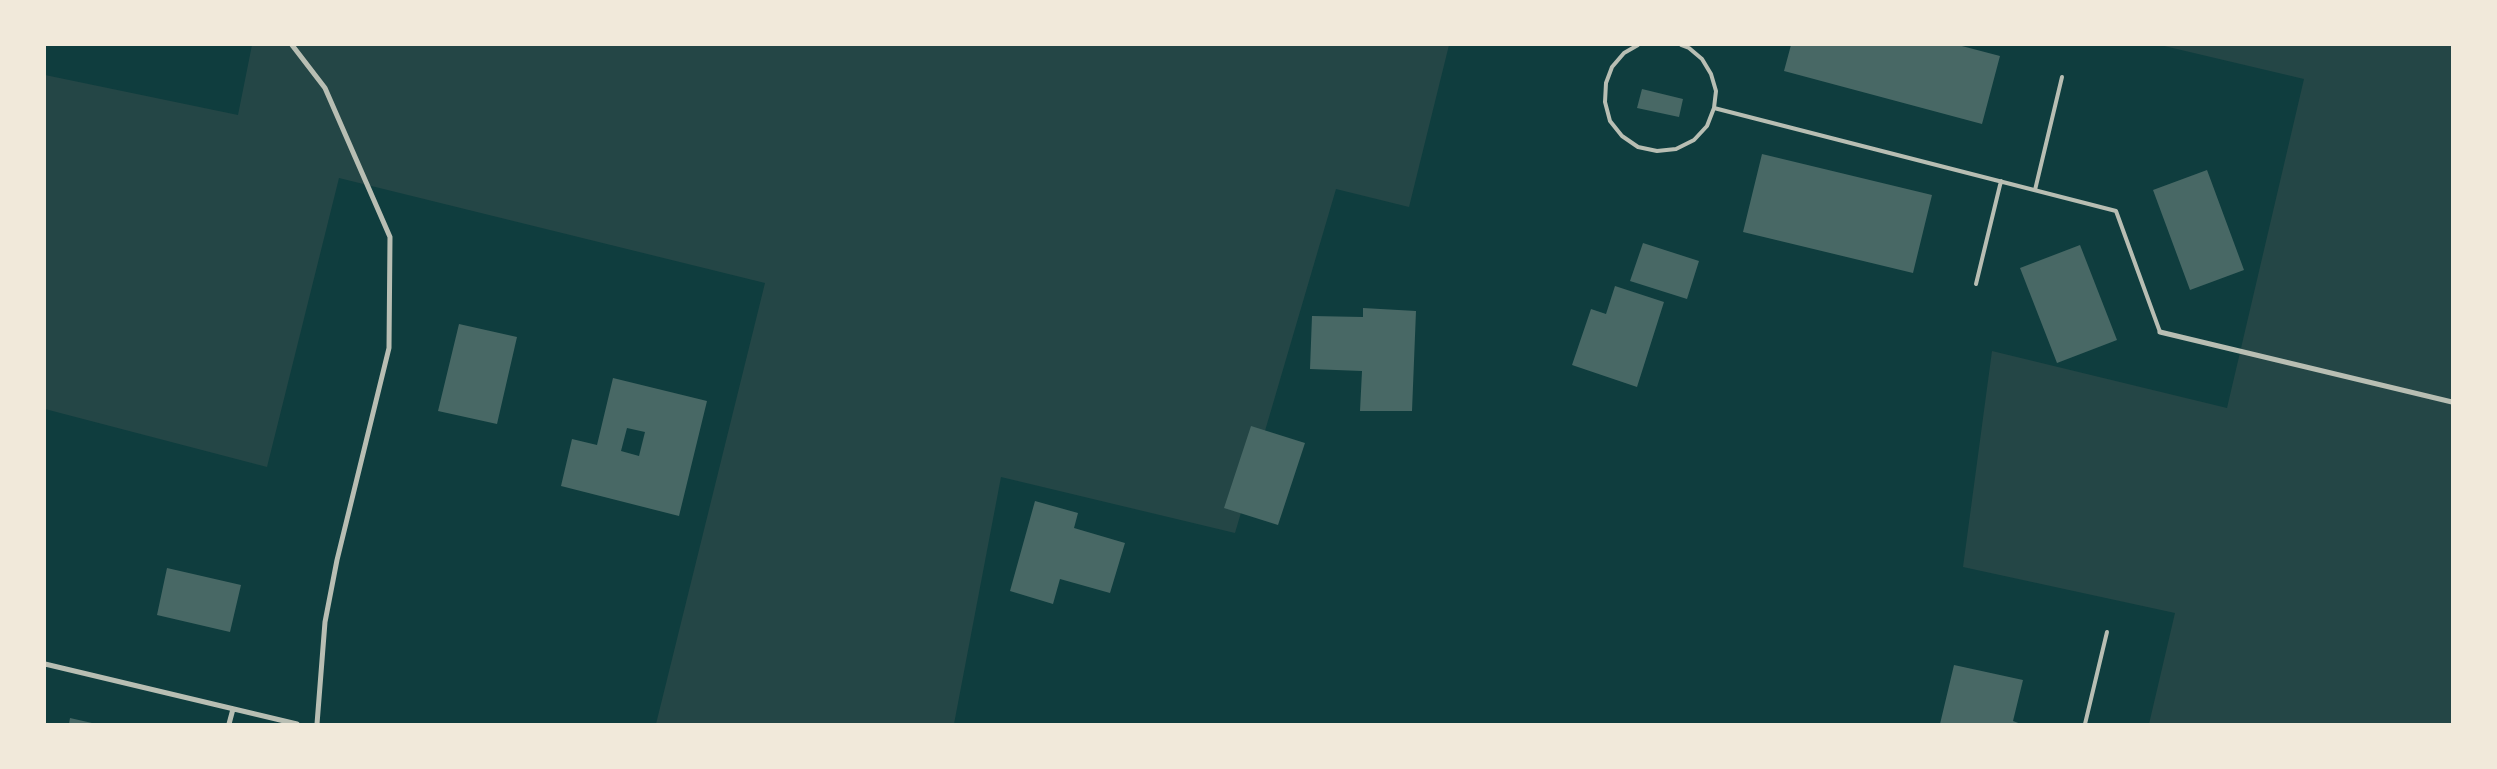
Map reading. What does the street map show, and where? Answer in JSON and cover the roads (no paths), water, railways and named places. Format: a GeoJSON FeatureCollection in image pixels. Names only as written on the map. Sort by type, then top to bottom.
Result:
{"type":"FeatureCollection","features":[{"type":"Feature","properties":{"kind":"street"},"geometry":{"type":"LineString","coordinates":[[292,45],[325,88],[390,237],[389,348],[325,622],[317,724]]}},
{"type":"Feature","properties":{"kind":"street"},"geometry":{"type":"LineString","coordinates":[[2160,332],[2452,402]]}},
{"type":"Feature","properties":{"kind":"street"},"geometry":{"type":"LineString","coordinates":[[45,664],[297,724]]}},
{"type":"Feature","properties":{"kind":"street"},"geometry":{"type":"LineString","coordinates":[[229,724],[233,709]]}},
{"type":"Feature","properties":{"kind":"lane"},"geometry":{"type":"LineString","coordinates":[[1638,45],[1624,54],[1612,67],[1606,83],[1605,102],[1610,121],[1622,136],[1638,147],[1657,151],[1676,149],[1694,140],[1707,126],[1714,108],[1716,91],[1711,74],[1702,59],[1689,48],[1682,45]]}},
{"type":"Feature","properties":{"kind":"lane"},"geometry":{"type":"LineString","coordinates":[[2035,190],[2062,77]]}},
{"type":"Feature","properties":{"kind":"lane"},"geometry":{"type":"LineString","coordinates":[[1714,108],[2116,211],[2160,332]]}},
{"type":"Feature","properties":{"kind":"lane"},"geometry":{"type":"LineString","coordinates":[[1976,284],[2001,181]]}},
{"type":"Feature","properties":{"kind":"lane"},"geometry":{"type":"LineString","coordinates":[[2085,724],[2107,632]]}}]}
